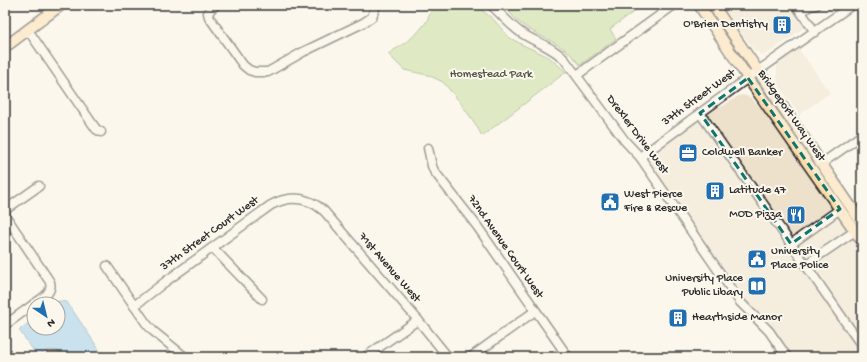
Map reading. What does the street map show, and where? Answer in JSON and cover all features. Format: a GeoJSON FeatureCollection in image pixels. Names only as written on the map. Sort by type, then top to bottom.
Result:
{"type":"FeatureCollection","features":[{"type":"Feature","properties":{"kind":"main road"},"geometry":{"type":"LineString","coordinates":[[5,47],[61,5]]}},
{"type":"Feature","properties":{"kind":"main road","name":"Bridgeport Way West"},"geometry":{"type":"LineString","coordinates":[[699,5],[862,241]]}},
{"type":"Feature","properties":{"kind":"main road","name":"Bridgeport Way West"},"geometry":{"type":"LineString","coordinates":[[713,5],[862,223]]}},
{"type":"Feature","properties":{"kind":"street"},"geometry":{"type":"LineString","coordinates":[[216,5],[208,13],[209,17],[243,64],[249,70],[261,73],[274,70],[303,52],[363,23],[372,17],[376,5]]}},
{"type":"Feature","properties":{"kind":"street","name":"Drexler Drive West"},"geometry":{"type":"LineString","coordinates":[[491,5],[509,24],[521,33],[562,57],[625,141],[640,157],[740,302],[769,331],[787,357]]}},
{"type":"Feature","properties":{"kind":"street"},"geometry":{"type":"LineString","coordinates":[[577,75],[674,5]]}},
{"type":"Feature","properties":{"kind":"street"},"geometry":{"type":"LineString","coordinates":[[815,32],[799,9],[816,5]]}},
{"type":"Feature","properties":{"kind":"street","name":"37th Street West"},"geometry":{"type":"LineString","coordinates":[[640,157],[748,78],[852,5]]}},
{"type":"Feature","properties":{"kind":"street"},"geometry":{"type":"LineString","coordinates":[[28,30],[96,129],[101,132]]}},
{"type":"Feature","properties":{"kind":"street"},"geometry":{"type":"LineString","coordinates":[[700,113],[862,346]]}},
{"type":"Feature","properties":{"kind":"street"},"geometry":{"type":"LineString","coordinates":[[821,164],[862,135]]}},
{"type":"Feature","properties":{"kind":"street","name":"72nd Avenue Court West"},"geometry":{"type":"LineString","coordinates":[[428,148],[434,171],[477,226],[568,357]]}},
{"type":"Feature","properties":{"kind":"street"},"geometry":{"type":"LineString","coordinates":[[5,210],[39,186]]}},
{"type":"Feature","properties":{"kind":"street","name":"37th Street Court West"},"geometry":{"type":"LineString","coordinates":[[134,306],[271,205],[284,199],[291,198],[307,200]]}},
{"type":"Feature","properties":{"kind":"street","name":"71st Avenue West"},"geometry":{"type":"LineString","coordinates":[[307,200],[319,206],[324,211],[448,357]]}},
{"type":"Feature","properties":{"kind":"street"},"geometry":{"type":"LineString","coordinates":[[791,244],[840,209]]}},
{"type":"Feature","properties":{"kind":"street"},"geometry":{"type":"LineString","coordinates":[[5,215],[48,278],[51,288],[46,296]]}},
{"type":"Feature","properties":{"kind":"street"},"geometry":{"type":"LineString","coordinates":[[806,265],[855,231]]}},
{"type":"Feature","properties":{"kind":"street"},"geometry":{"type":"LineString","coordinates":[[213,248],[262,298]]}},
{"type":"Feature","properties":{"kind":"street"},"geometry":{"type":"LineString","coordinates":[[107,266],[153,331],[184,357]]}},
{"type":"Feature","properties":{"kind":"street"},"geometry":{"type":"LineString","coordinates":[[5,325],[26,310]]}},
{"type":"Feature","properties":{"kind":"street"},"geometry":{"type":"LineString","coordinates":[[471,357],[535,311]]}},
{"type":"Feature","properties":{"kind":"street"},"geometry":{"type":"LineString","coordinates":[[365,357],[418,320]]}},
{"type":"Feature","properties":{"kind":"highlighted area"},"geometry":{"type":"Polygon","coordinates":[[[748,78],[840,209],[791,244],[700,113],[748,78]]]}},
{"type":"Feature","properties":{"kind":"shaded area"},"geometry":{"type":"Polygon","coordinates":[[[721,5],[798,5],[805,27],[769,53],[762,55],[754,50],[721,5]]]}},
{"type":"Feature","properties":{"kind":"shaded area"},"geometry":{"type":"Polygon","coordinates":[[[799,49],[830,93],[799,115],[777,82],[777,64],[799,49]]]}},
{"type":"Feature","properties":{"kind":"shaded area"},"geometry":{"type":"Polygon","coordinates":[[[743,95],[750,97],[763,110],[862,250],[862,357],[793,357],[774,331],[749,305],[722,269],[652,167],[650,157],[658,148],[714,108],[723,106],[738,96],[743,95]]]}},
{"type":"Feature","properties":{"kind":"green space","name":"Homestead Park"},"geometry":{"type":"Polygon","coordinates":[[[437,5],[471,5],[483,11],[493,19],[510,38],[549,57],[566,72],[482,136],[460,102],[443,82],[428,75],[404,70],[388,54],[407,42],[419,30],[425,23],[434,7],[437,5]]]}},
{"type":"Feature","properties":{"kind":"green space","name":"Homestead Park"},"geometry":{"type":"Polygon","coordinates":[[[502,5],[643,5],[610,29],[616,39],[580,65],[566,50],[528,29],[515,19],[502,5]]]}},
{"type":"Feature","properties":{"kind":"water"},"geometry":{"type":"Polygon","coordinates":[[[67,302],[100,351],[95,357],[63,357],[58,351],[49,350],[38,357],[19,330],[26,325],[26,336],[66,336],[67,302]]]}},
{"type":"Feature","properties":{"kind":"place","name":"O'Brien Dentistry"},"geometry":{"type":"Point","coordinates":[782,25]}},
{"type":"Feature","properties":{"kind":"place","name":"Coldwell Banker"},"geometry":{"type":"Point","coordinates":[688,153]}},
{"type":"Feature","properties":{"kind":"place","name":"Latitude 47"},"geometry":{"type":"Point","coordinates":[715,191]}},
{"type":"Feature","properties":{"kind":"place","name":"West Pierce Fire & Rescue"},"geometry":{"type":"Point","coordinates":[610,202]}},
{"type":"Feature","properties":{"kind":"place","name":"MOD Pizza"},"geometry":{"type":"Point","coordinates":[796,215]}},
{"type":"Feature","properties":{"kind":"place","name":"University Place Police"},"geometry":{"type":"Point","coordinates":[757,259]}},
{"type":"Feature","properties":{"kind":"place","name":"University Place Public Libary"},"geometry":{"type":"Point","coordinates":[757,286]}},
{"type":"Feature","properties":{"kind":"place","name":"Hearthside Manor"},"geometry":{"type":"Point","coordinates":[678,318]}}]}
